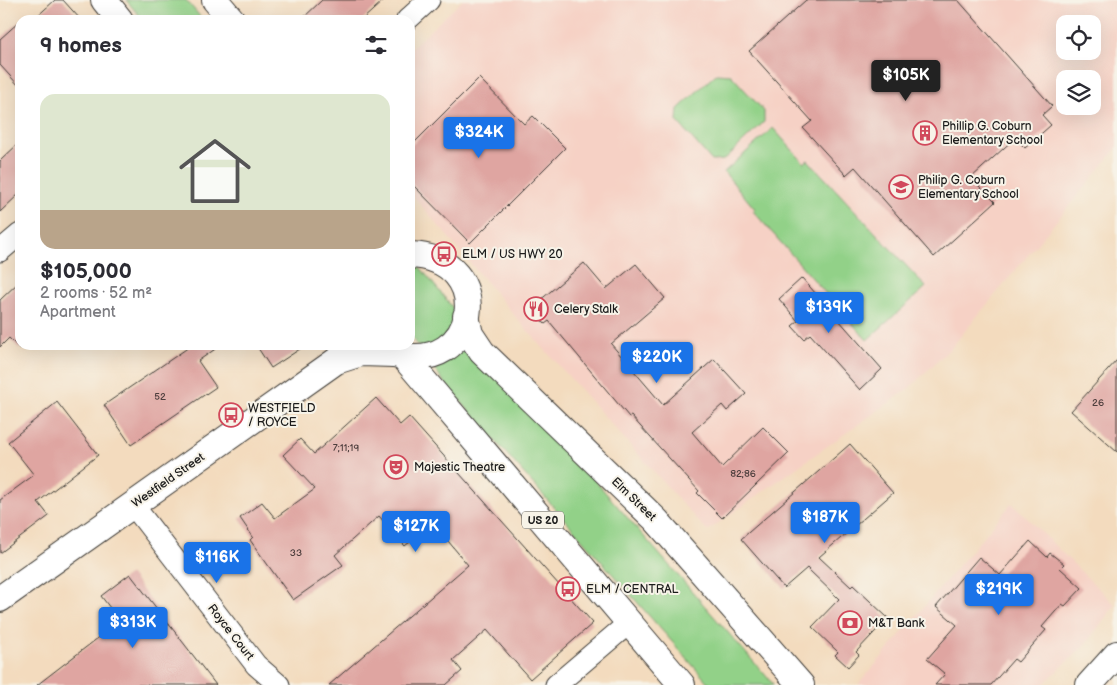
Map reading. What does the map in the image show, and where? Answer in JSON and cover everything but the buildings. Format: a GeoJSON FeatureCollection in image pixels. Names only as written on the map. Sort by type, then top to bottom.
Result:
{"type":"FeatureCollection","features":[{"type":"Feature","properties":{"kind":"main road"},"geometry":{"type":"LineString","coordinates":[[104,0],[116,15]]}},
{"type":"Feature","properties":{"kind":"main road"},"geometry":{"type":"LineString","coordinates":[[214,0],[228,15]]}},
{"type":"Feature","properties":{"kind":"main road"},"geometry":{"type":"LineString","coordinates":[[416,252],[443,262],[456,273],[465,288],[468,306],[466,316]]}},
{"type":"Feature","properties":{"kind":"main road","name":"Westfield Street"},"geometry":{"type":"LineString","coordinates":[[0,599],[342,353],[393,352],[411,358],[428,357],[444,350],[457,338],[466,316]]}},
{"type":"Feature","properties":{"kind":"main road","name":"Elm Street"},"geometry":{"type":"LineString","coordinates":[[466,316],[470,334],[482,352],[656,520],[801,685]]}},
{"type":"Feature","properties":{"kind":"main road","name":"US 20"},"geometry":{"type":"LineString","coordinates":[[393,352],[630,622],[682,685]]}},
{"type":"Feature","properties":{"kind":"main road"},"geometry":{"type":"LineString","coordinates":[[1089,685],[1117,654]]}},
{"type":"Feature","properties":{"kind":"street"},"geometry":{"type":"LineString","coordinates":[[412,15],[429,0]]}},
{"type":"Feature","properties":{"kind":"street"},"geometry":{"type":"LineString","coordinates":[[0,252],[15,238]]}},
{"type":"Feature","properties":{"kind":"street","name":"Royce Court"},"geometry":{"type":"LineString","coordinates":[[133,505],[256,665],[279,685]]}},
{"type":"Feature","properties":{"kind":"street"},"geometry":{"type":"LineString","coordinates":[[556,685],[630,622]]}},
{"type":"Feature","properties":{"kind":"shaded area"},"geometry":{"type":"Polygon","coordinates":[[[463,0],[1113,0],[1117,4],[1117,148],[950,349],[907,390],[707,531],[520,322],[415,198],[415,44],[463,0]]]}},
{"type":"Feature","properties":{"kind":"shaded area"},"geometry":{"type":"Polygon","coordinates":[[[1012,503],[1115,605],[1084,646],[1042,685],[858,685],[1012,503]]]}},
{"type":"Feature","properties":{"kind":"green space"},"geometry":{"type":"Polygon","coordinates":[[[126,0],[186,0],[199,15],[139,15],[126,0]]]}},
{"type":"Feature","properties":{"kind":"green space"},"geometry":{"type":"Polygon","coordinates":[[[716,74],[731,75],[764,111],[764,122],[724,160],[712,161],[677,121],[678,109],[716,74]]]}},
{"type":"Feature","properties":{"kind":"green space"},"geometry":{"type":"Polygon","coordinates":[[[773,128],[804,163],[808,160],[926,287],[867,340],[753,211],[755,209],[724,172],[773,128]]]}},
{"type":"Feature","properties":{"kind":"green space"},"geometry":{"type":"Polygon","coordinates":[[[415,261],[570,452],[774,685],[710,685],[447,386],[415,342],[415,261]]]}},
{"type":"Feature","properties":{"kind":"place","name":"Phillip G. Coburn Elementary School"},"geometry":{"type":"Point","coordinates":[925,133]}},
{"type":"Feature","properties":{"kind":"place","name":"Philip G. Coburn Elementary School"},"geometry":{"type":"Point","coordinates":[901,187]}},
{"type":"Feature","properties":{"kind":"place","name":"ELM / US HWY 20"},"geometry":{"type":"Point","coordinates":[444,254]}},
{"type":"Feature","properties":{"kind":"place","name":"Celery Stalk"},"geometry":{"type":"Point","coordinates":[536,309]}},
{"type":"Feature","properties":{"kind":"place","name":"WESTFIELD / ROYCE"},"geometry":{"type":"Point","coordinates":[231,415]}},
{"type":"Feature","properties":{"kind":"place","name":"Majestic Theatre"},"geometry":{"type":"Point","coordinates":[396,467]}},
{"type":"Feature","properties":{"kind":"place","name":"ELM / CENTRAL"},"geometry":{"type":"Point","coordinates":[568,589]}},
{"type":"Feature","properties":{"kind":"place","name":"M&T Bank"},"geometry":{"type":"Point","coordinates":[850,623]}}]}
